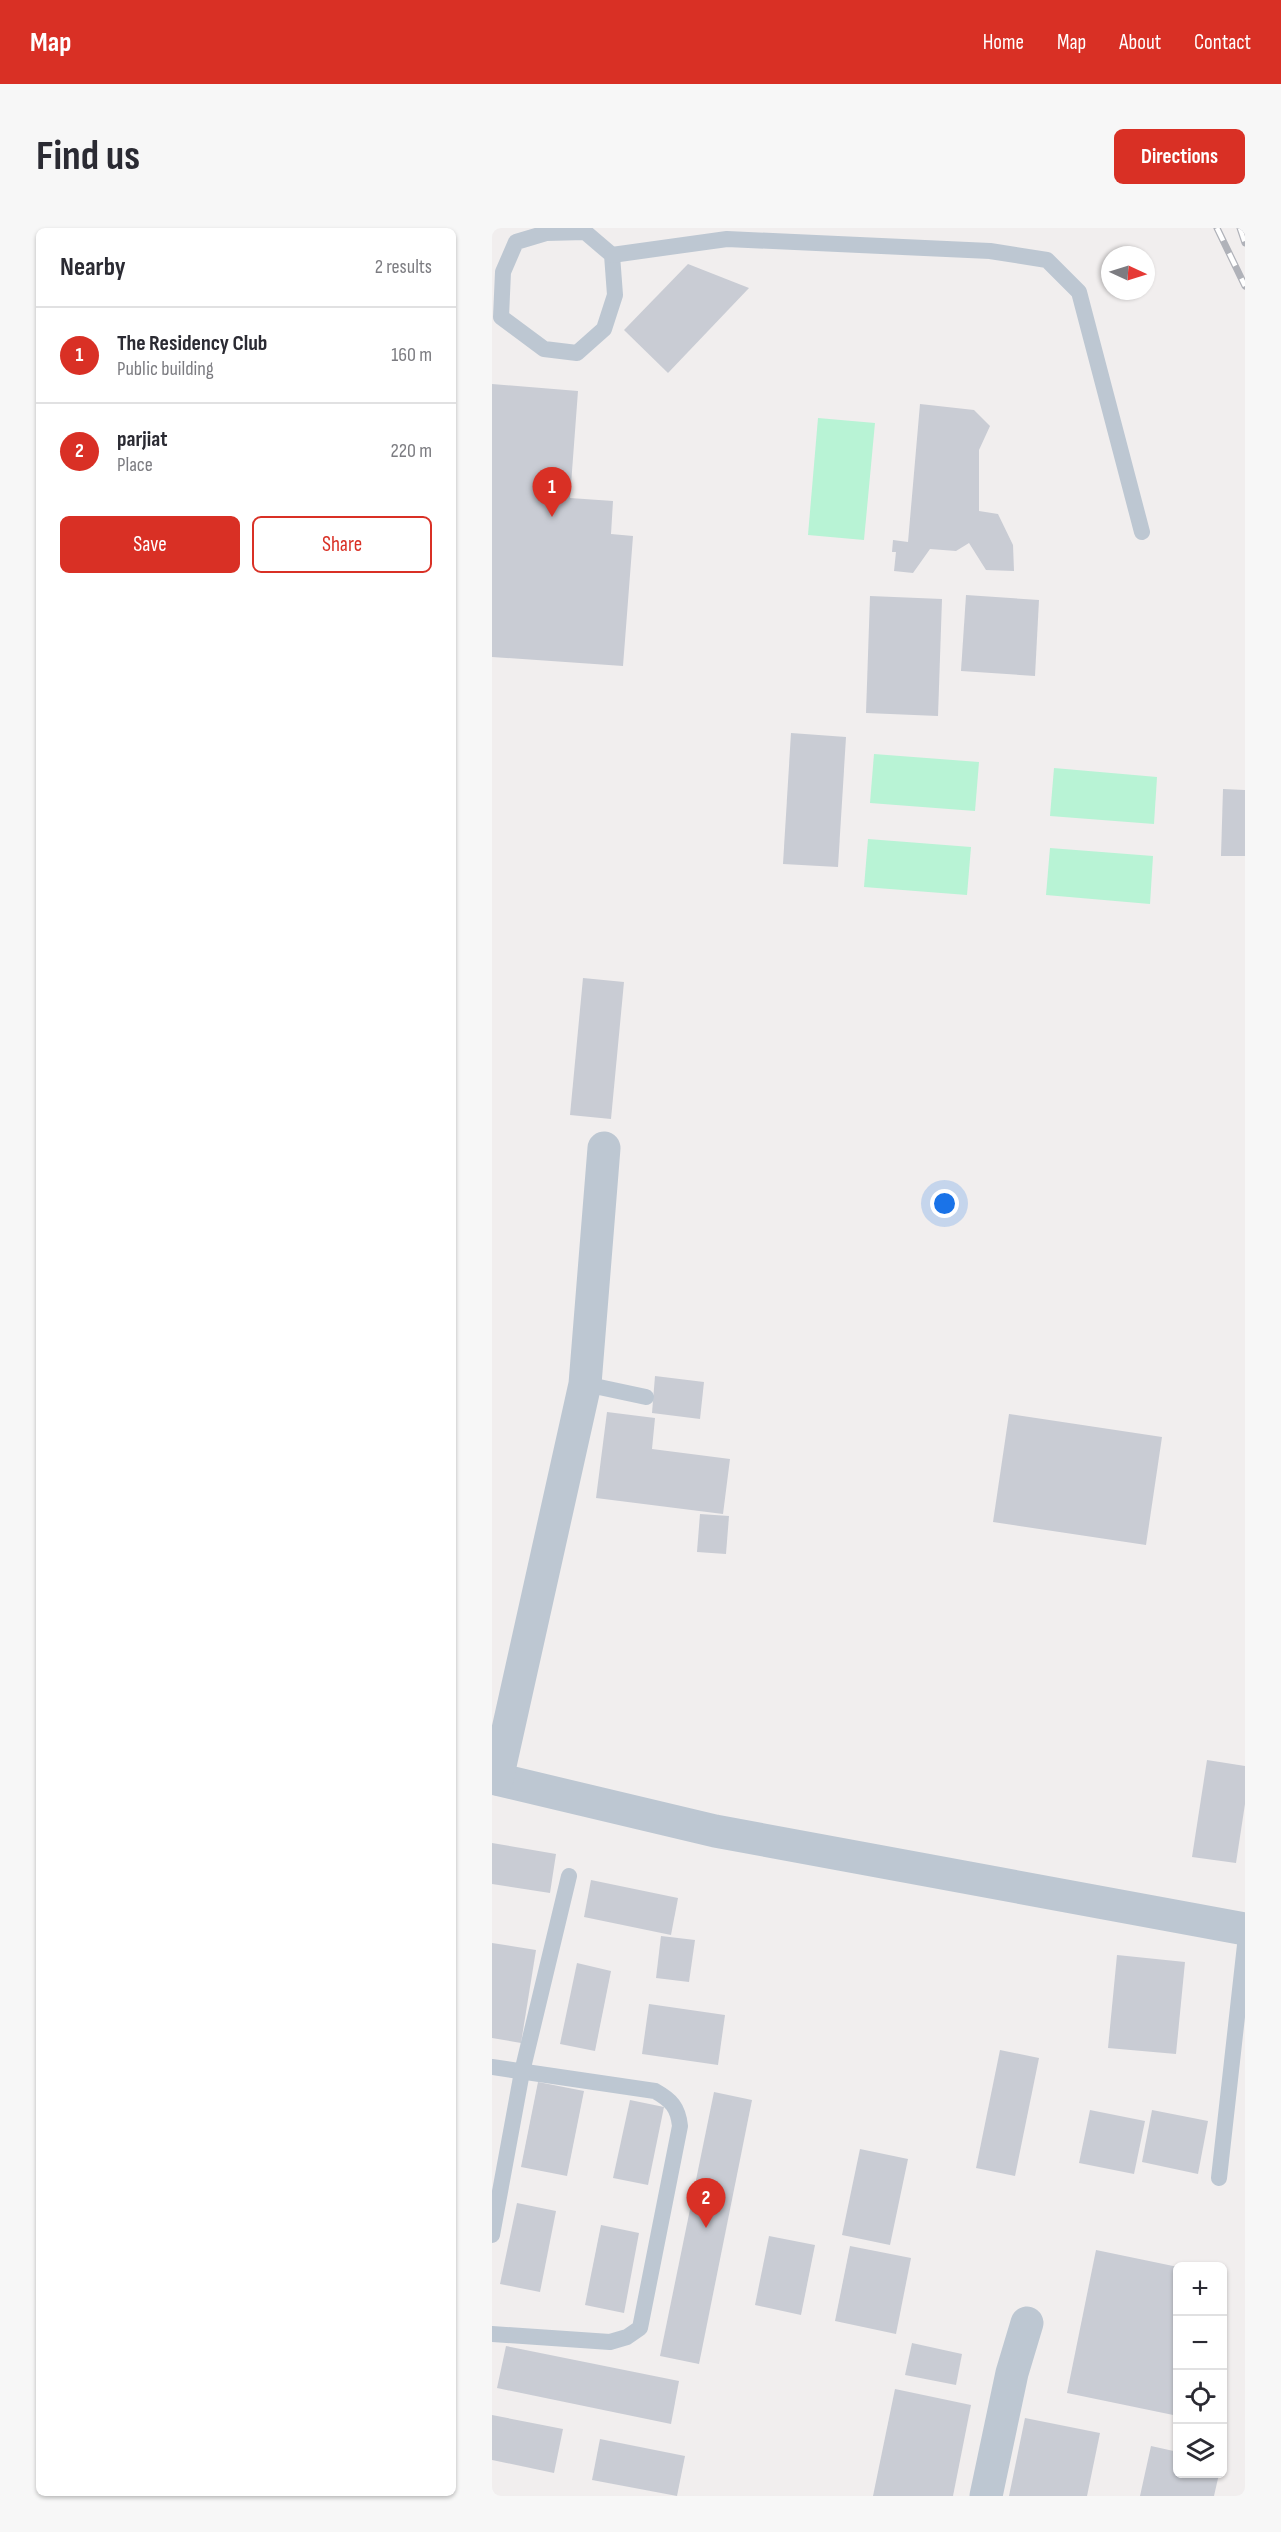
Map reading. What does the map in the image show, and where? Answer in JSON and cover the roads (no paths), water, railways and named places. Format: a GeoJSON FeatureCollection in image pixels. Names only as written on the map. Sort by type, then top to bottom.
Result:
{"type":"FeatureCollection","features":[{"type":"Feature","properties":{"kind":"street"},"geometry":{"type":"LineString","coordinates":[[604,1148],[585,1384],[494,1779],[715,1831],[1245,1929]]}},
{"type":"Feature","properties":{"kind":"street"},"geometry":{"type":"LineString","coordinates":[[986,2496],[1012,2373],[1027,2323]]}},
{"type":"Feature","properties":{"kind":"lane"},"geometry":{"type":"LineString","coordinates":[[585,232],[612,255],[615,295],[604,329],[577,353],[544,349],[496,319],[503,272],[516,242],[546,233],[585,232]]}},
{"type":"Feature","properties":{"kind":"lane"},"geometry":{"type":"LineString","coordinates":[[612,255],[727,238],[990,251],[1047,260],[1079,292],[1142,532]]}},
{"type":"Feature","properties":{"kind":"lane"},"geometry":{"type":"LineString","coordinates":[[585,1384],[646,1397]]}},
{"type":"Feature","properties":{"kind":"lane"},"geometry":{"type":"LineString","coordinates":[[492,2235],[522,2072],[569,1876]]}},
{"type":"Feature","properties":{"kind":"lane"},"geometry":{"type":"LineString","coordinates":[[1219,2178],[1245,1945]]}},
{"type":"Feature","properties":{"kind":"lane"},"geometry":{"type":"LineString","coordinates":[[492,2067],[655,2091],[670,2099],[679,2113],[680,2126],[640,2328],[627,2337],[610,2342],[492,2334]]}},
{"type":"Feature","properties":{"kind":"railway"},"geometry":{"type":"LineString","coordinates":[[1217,228],[1245,286]]}},
{"type":"Feature","properties":{"kind":"railway"},"geometry":{"type":"LineString","coordinates":[[1240,228],[1245,243]]}},
{"type":"Feature","properties":{"kind":"place","name":"The Residency Club"},"geometry":{"type":"Point","coordinates":[552,517]}},
{"type":"Feature","properties":{"kind":"place","name":"parjiat"},"geometry":{"type":"Point","coordinates":[706,2228]}}]}
